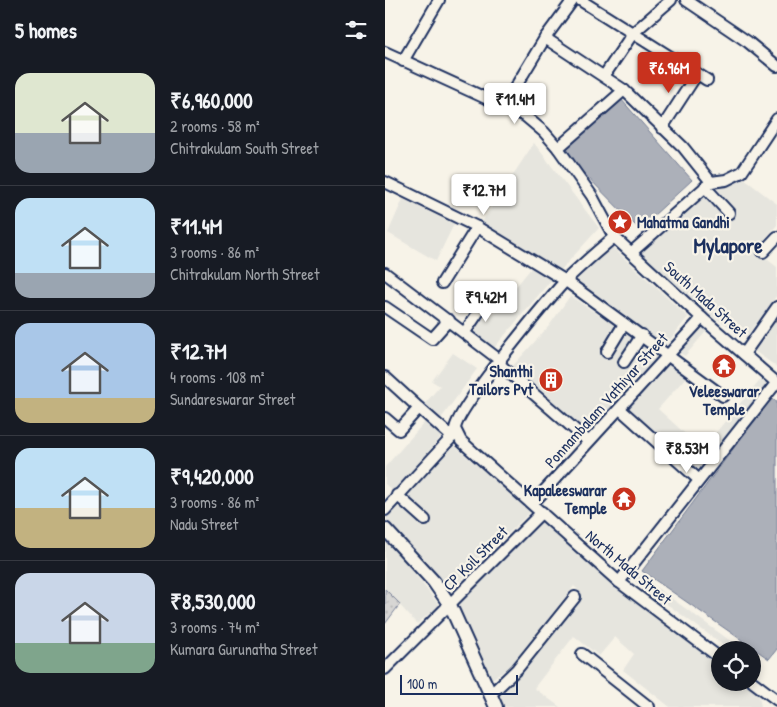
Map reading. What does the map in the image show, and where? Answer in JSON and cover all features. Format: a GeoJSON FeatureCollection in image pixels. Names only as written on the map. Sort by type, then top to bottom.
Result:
{"type":"FeatureCollection","features":[{"type":"Feature","properties":{"kind":"main road"},"geometry":{"type":"LineString","coordinates":[[385,529],[433,582],[450,605],[497,707]]}},
{"type":"Feature","properties":{"kind":"street"},"geometry":{"type":"LineString","coordinates":[[403,61],[439,0]]}},
{"type":"Feature","properties":{"kind":"street"},"geometry":{"type":"LineString","coordinates":[[504,106],[545,38],[573,0]]}},
{"type":"Feature","properties":{"kind":"street"},"geometry":{"type":"LineString","coordinates":[[579,0],[707,80]]}},
{"type":"Feature","properties":{"kind":"street"},"geometry":{"type":"LineString","coordinates":[[604,76],[633,34],[671,0]]}},
{"type":"Feature","properties":{"kind":"street"},"geometry":{"type":"LineString","coordinates":[[686,0],[748,42],[777,66]]}},
{"type":"Feature","properties":{"kind":"street"},"geometry":{"type":"LineString","coordinates":[[545,38],[624,90],[683,147],[729,213]]}},
{"type":"Feature","properties":{"kind":"street"},"geometry":{"type":"LineString","coordinates":[[385,52],[525,116],[544,132],[558,148],[592,196],[614,237],[566,281],[455,421],[454,436],[385,510]]}},
{"type":"Feature","properties":{"kind":"street"},"geometry":{"type":"LineString","coordinates":[[662,128],[697,74]]}},
{"type":"Feature","properties":{"kind":"street"},"geometry":{"type":"LineString","coordinates":[[558,148],[624,90]]}},
{"type":"Feature","properties":{"kind":"street"},"geometry":{"type":"LineString","coordinates":[[632,252],[708,184],[727,180],[742,172],[777,119]]}},
{"type":"Feature","properties":{"kind":"street"},"geometry":{"type":"LineString","coordinates":[[385,182],[477,227],[566,281],[723,396]]}},
{"type":"Feature","properties":{"kind":"street"},"geometry":{"type":"LineString","coordinates":[[442,283],[477,227]]}},
{"type":"Feature","properties":{"kind":"street","name":"South Mada Street"},"geometry":{"type":"LineString","coordinates":[[614,237],[701,318],[777,382]]}},
{"type":"Feature","properties":{"kind":"street"},"geometry":{"type":"LineString","coordinates":[[763,252],[777,237]]}},
{"type":"Feature","properties":{"kind":"street"},"geometry":{"type":"LineString","coordinates":[[385,273],[465,332],[588,441]]}},
{"type":"Feature","properties":{"kind":"street"},"geometry":{"type":"LineString","coordinates":[[465,332],[486,300]]}},
{"type":"Feature","properties":{"kind":"street"},"geometry":{"type":"LineString","coordinates":[[385,307],[432,339],[449,320]]}},
{"type":"Feature","properties":{"kind":"street"},"geometry":{"type":"LineString","coordinates":[[744,354],[777,307]]}},
{"type":"Feature","properties":{"kind":"street","name":"Ponnambalam Vathiyar Street"},"geometry":{"type":"LineString","coordinates":[[533,503],[701,318]]}},
{"type":"Feature","properties":{"kind":"street"},"geometry":{"type":"LineString","coordinates":[[607,352],[624,324]]}},
{"type":"Feature","properties":{"kind":"street"},"geometry":{"type":"LineString","coordinates":[[624,362],[642,335]]}},
{"type":"Feature","properties":{"kind":"street","name":"North Mada Street"},"geometry":{"type":"LineString","coordinates":[[385,377],[419,408],[461,441],[533,503],[619,582],[711,651]]}},
{"type":"Feature","properties":{"kind":"street"},"geometry":{"type":"LineString","coordinates":[[619,582],[777,382]]}},
{"type":"Feature","properties":{"kind":"street"},"geometry":{"type":"LineString","coordinates":[[385,418],[399,430],[419,408]]}},
{"type":"Feature","properties":{"kind":"street"},"geometry":{"type":"LineString","coordinates":[[620,409],[699,480]]}},
{"type":"Feature","properties":{"kind":"street"},"geometry":{"type":"LineString","coordinates":[[397,496],[425,520]]}},
{"type":"Feature","properties":{"kind":"street","name":"CP Koil Street"},"geometry":{"type":"LineString","coordinates":[[385,668],[403,648],[450,605],[542,512]]}},
{"type":"Feature","properties":{"kind":"street"},"geometry":{"type":"LineString","coordinates":[[490,695],[517,669],[575,597]]}},
{"type":"Feature","properties":{"kind":"street"},"geometry":{"type":"LineString","coordinates":[[582,654],[649,707]]}},
{"type":"Feature","properties":{"kind":"street"},"geometry":{"type":"LineString","coordinates":[[761,688],[777,700]]}},
{"type":"Feature","properties":{"kind":"shaded area"},"geometry":{"type":"Polygon","coordinates":[[[620,98],[692,180],[639,229],[560,149],[620,98]]]}},
{"type":"Feature","properties":{"kind":"shaded area"},"geometry":{"type":"Polygon","coordinates":[[[534,143],[599,228],[559,272],[482,222],[534,143]]]}},
{"type":"Feature","properties":{"kind":"shaded area"},"geometry":{"type":"Polygon","coordinates":[[[743,178],[777,204],[777,225],[755,250],[777,267],[777,295],[746,337],[709,314],[640,253],[711,191],[743,178]]]}},
{"type":"Feature","properties":{"kind":"shaded area"},"geometry":{"type":"Polygon","coordinates":[[[403,199],[454,224],[436,261],[388,233],[403,199]]]}},
{"type":"Feature","properties":{"kind":"shaded area"},"geometry":{"type":"Polygon","coordinates":[[[610,245],[688,317],[665,346],[574,283],[610,245]]]}},
{"type":"Feature","properties":{"kind":"shaded area"},"geometry":{"type":"Polygon","coordinates":[[[532,267],[552,279],[494,348],[473,333],[483,318],[488,321],[532,267]]]}},
{"type":"Feature","properties":{"kind":"shaded area"},"geometry":{"type":"Polygon","coordinates":[[[570,296],[660,355],[585,437],[510,369],[549,326],[570,296]]]}},
{"type":"Feature","properties":{"kind":"shaded area"},"geometry":{"type":"Polygon","coordinates":[[[777,312],[777,367],[750,348],[777,312]]]}},
{"type":"Feature","properties":{"kind":"shaded area"},"geometry":{"type":"Polygon","coordinates":[[[699,323],[708,329],[685,356],[676,351],[699,323]]]}},
{"type":"Feature","properties":{"kind":"shaded area"},"geometry":{"type":"Polygon","coordinates":[[[453,353],[477,369],[440,420],[445,432],[394,492],[385,484],[385,467],[431,415],[422,407],[440,386],[432,381],[453,353]]]}},
{"type":"Feature","properties":{"kind":"shaded area"},"geometry":{"type":"Polygon","coordinates":[[[668,359],[687,376],[658,409],[702,449],[763,376],[769,384],[696,475],[624,406],[668,359]]]}},
{"type":"Feature","properties":{"kind":"shaded area"},"geometry":{"type":"Polygon","coordinates":[[[771,398],[777,402],[777,649],[769,659],[761,653],[761,641],[743,641],[642,571],[771,398]]]}},
{"type":"Feature","properties":{"kind":"shaded area"},"geometry":{"type":"Polygon","coordinates":[[[446,444],[452,444],[531,511],[449,592],[385,523],[385,515],[446,444]]]}},
{"type":"Feature","properties":{"kind":"shaded area"},"geometry":{"type":"Polygon","coordinates":[[[538,515],[711,648],[711,691],[758,691],[761,707],[670,707],[623,670],[634,654],[615,637],[599,656],[574,636],[534,688],[560,707],[503,707],[494,691],[518,666],[578,590],[574,586],[510,667],[490,680],[453,602],[538,515]]]}},
{"type":"Feature","properties":{"kind":"shaded area"},"geometry":{"type":"Polygon","coordinates":[[[385,536],[439,605],[417,624],[385,589],[385,536]]]}},
{"type":"Feature","properties":{"kind":"shaded area"},"geometry":{"type":"Polygon","coordinates":[[[635,572],[731,641],[718,641],[631,578],[635,572]]]}},
{"type":"Feature","properties":{"kind":"shaded area"},"geometry":{"type":"Polygon","coordinates":[[[385,589],[400,604],[385,624],[385,589]]]}},
{"type":"Feature","properties":{"kind":"place","name":"Mahatma Gandhi"},"geometry":{"type":"Point","coordinates":[620,222]}},
{"type":"Feature","properties":{"kind":"place","name":"Veleeswarar Temple"},"geometry":{"type":"Point","coordinates":[724,366]}},
{"type":"Feature","properties":{"kind":"place","name":"Shanthi Tailors Pvt"},"geometry":{"type":"Point","coordinates":[551,380]}},
{"type":"Feature","properties":{"kind":"place","name":"Kapaleeswarar Temple"},"geometry":{"type":"Point","coordinates":[624,499]}},
{"type":"Feature","properties":{"kind":"district","name":"Mylapore"},"geometry":{"type":"Point","coordinates":[728,246]}}]}
